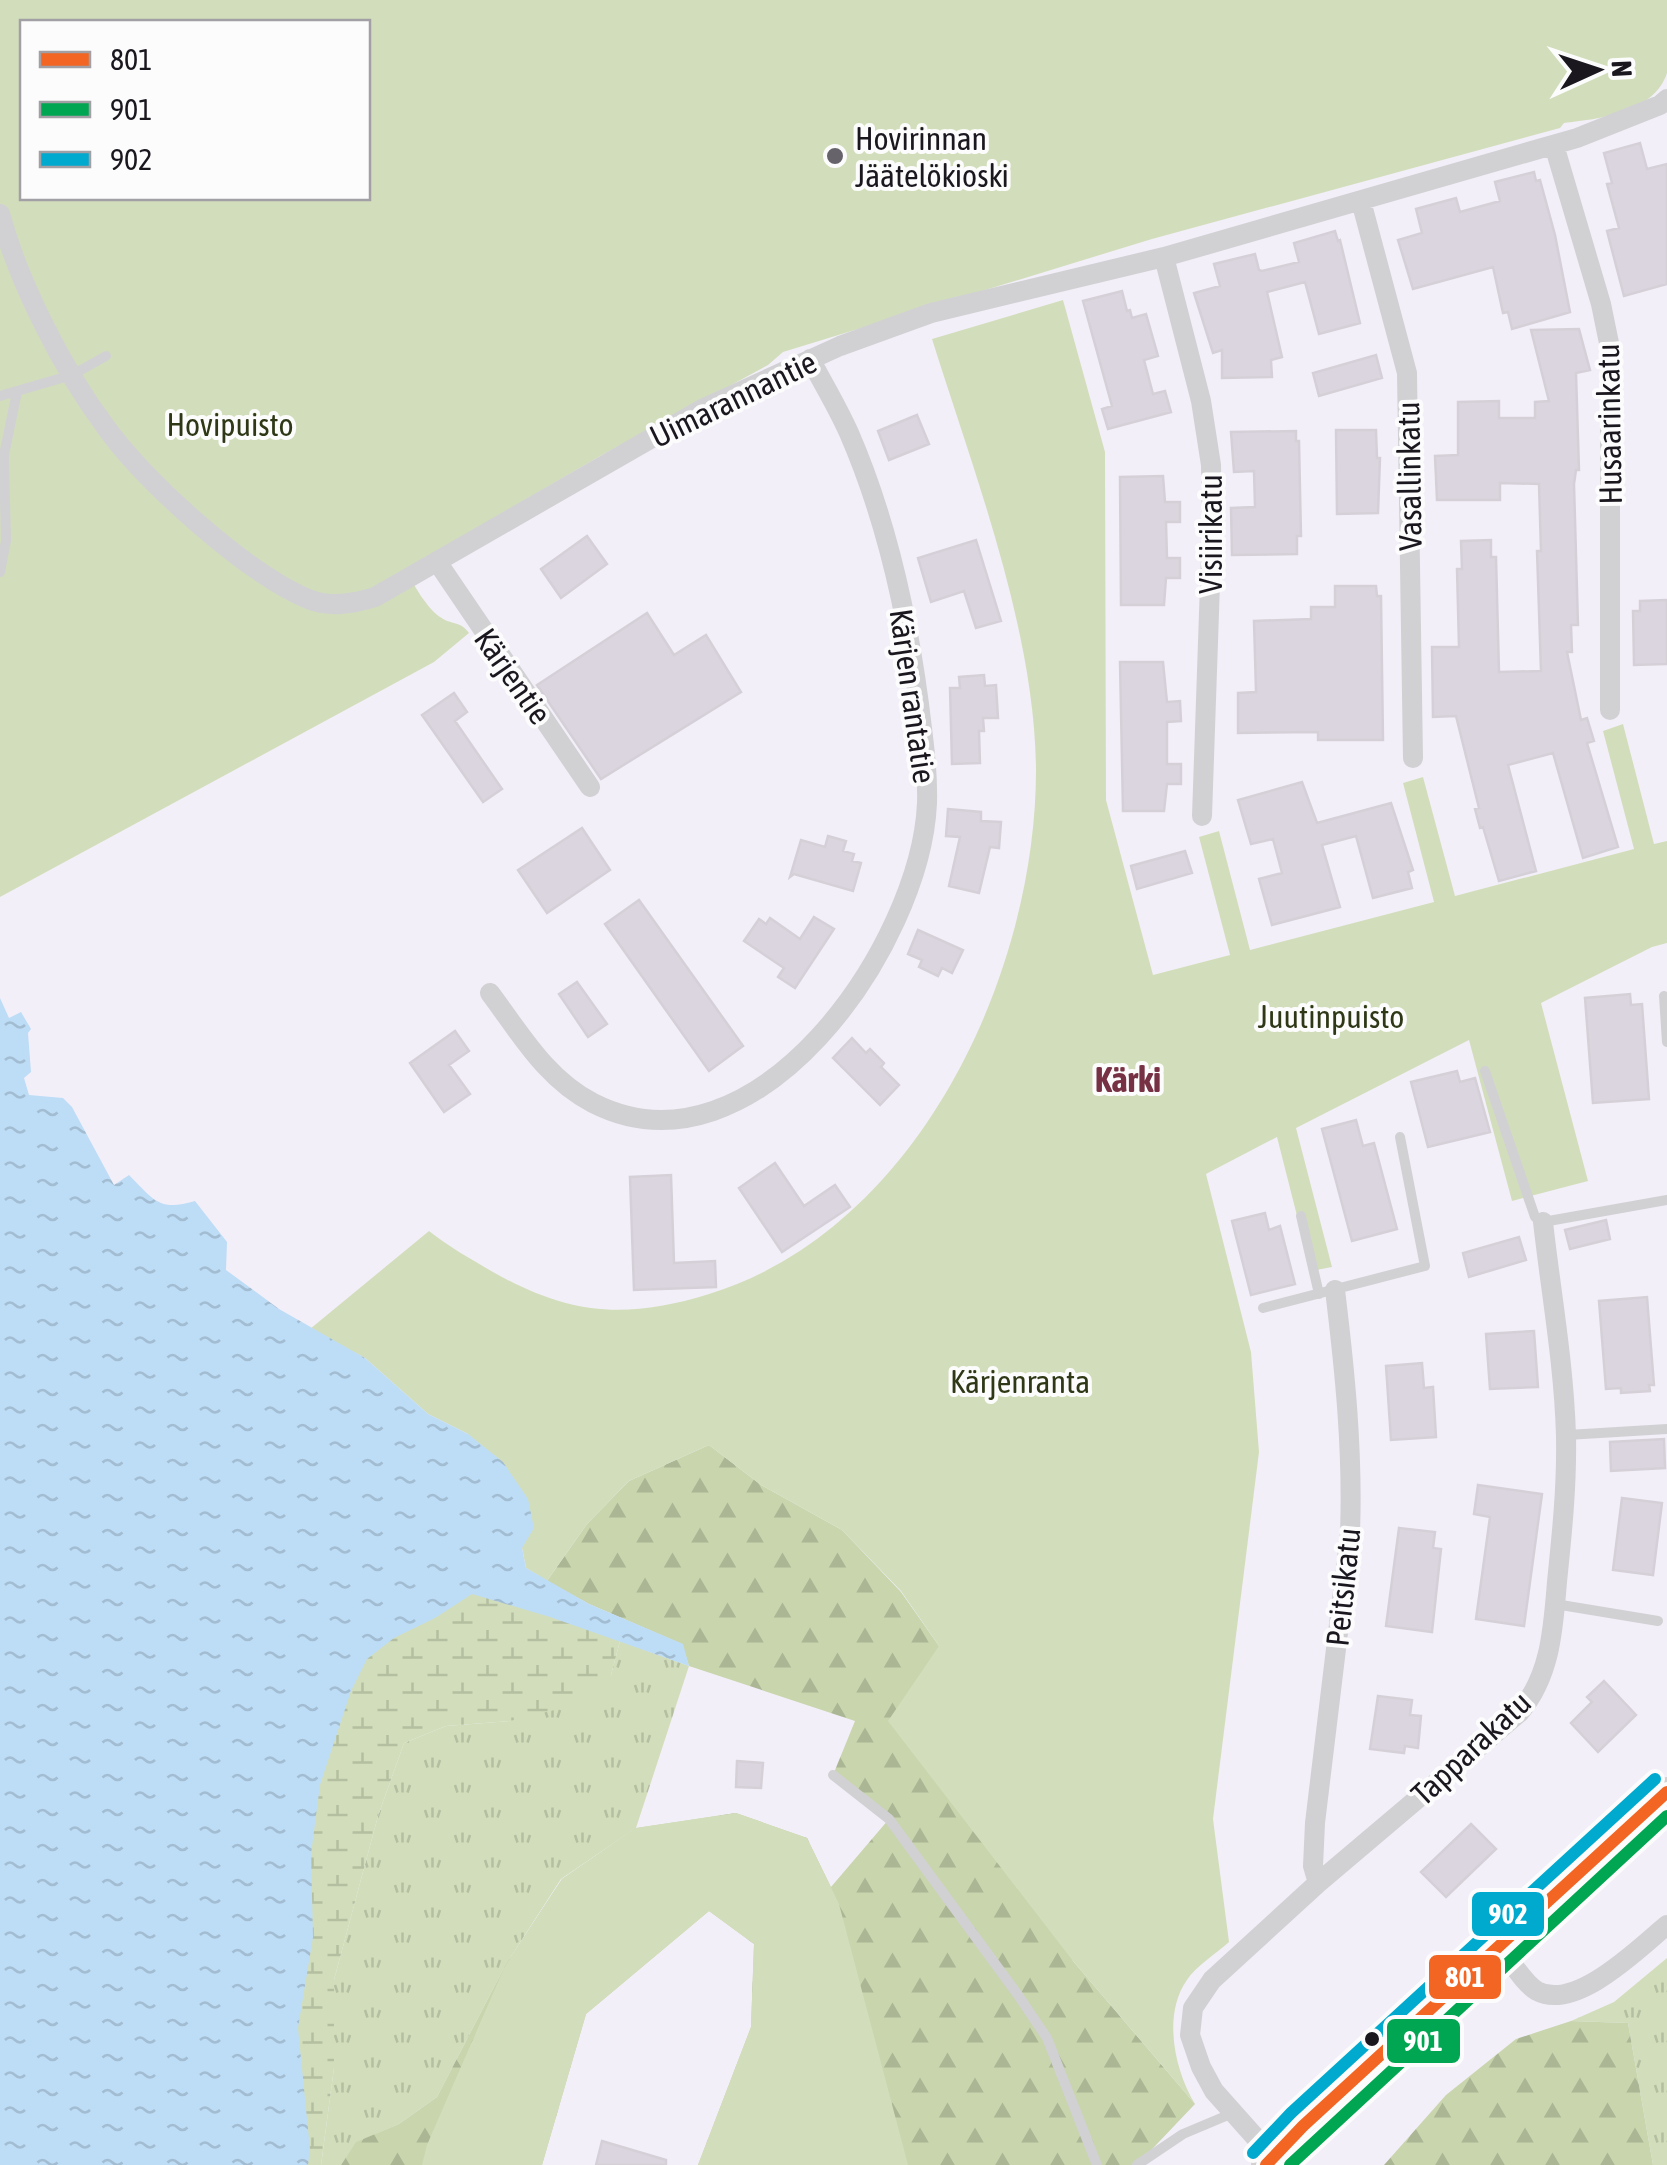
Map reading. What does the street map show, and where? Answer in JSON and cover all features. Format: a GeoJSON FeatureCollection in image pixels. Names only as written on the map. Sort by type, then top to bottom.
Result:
{"type":"FeatureCollection","features":[{"type":"Feature","properties":{"kind":"main road"},"geometry":{"type":"LineString","coordinates":[[1270,2161],[1303,2126],[1667,1792]]}},
{"type":"Feature","properties":{"kind":"street","name":"Uimarannantie"},"geometry":{"type":"LineString","coordinates":[[0,214],[14,261],[72,375],[106,428],[210,534],[283,586],[310,600],[337,605],[365,600],[438,563],[704,408],[810,359],[932,314],[1164,258],[1554,145],[1665,105]]}},
{"type":"Feature","properties":{"kind":"street","name":"Husaarinkatu"},"geometry":{"type":"LineString","coordinates":[[1554,145],[1602,304],[1610,348],[1610,710]]}},
{"type":"Feature","properties":{"kind":"street","name":"Vasallinkatu"},"geometry":{"type":"LineString","coordinates":[[1360,201],[1407,373],[1413,758]]}},
{"type":"Feature","properties":{"kind":"street","name":"Visiirikatu"},"geometry":{"type":"LineString","coordinates":[[1164,258],[1201,402],[1211,465],[1202,816]]}},
{"type":"Feature","properties":{"kind":"street","name":"Kärjen rantatie"},"geometry":{"type":"LineString","coordinates":[[490,993],[548,1070],[567,1088],[618,1113],[668,1119],[738,1102],[783,1071],[841,1010],[882,948],[910,884],[921,844],[927,806],[923,736],[913,656],[870,484],[848,430],[810,359]]}},
{"type":"Feature","properties":{"kind":"street","name":"Kärjentie"},"geometry":{"type":"LineString","coordinates":[[438,563],[590,788]]}},
{"type":"Feature","properties":{"kind":"street","name":"Tapparakatu"},"geometry":{"type":"LineString","coordinates":[[1270,2161],[1214,2091],[1201,2067],[1190,2035],[1192,2008],[1212,1980],[1318,1882],[1520,1712],[1535,1693],[1547,1664],[1564,1510],[1566,1435],[1561,1361],[1542,1222]]}},
{"type":"Feature","properties":{"kind":"street","name":"Peitsikatu"},"geometry":{"type":"LineString","coordinates":[[1318,1882],[1313,1866],[1315,1823],[1351,1515],[1352,1454],[1327,1292]]}},
{"type":"Feature","properties":{"kind":"street"},"geometry":{"type":"LineString","coordinates":[[1500,1948],[1536,1990],[1556,1996],[1604,1978],[1667,1925]]}},
{"type":"Feature","properties":{"kind":"lane"},"geometry":{"type":"LineString","coordinates":[[0,396],[72,375],[106,356]]}},
{"type":"Feature","properties":{"kind":"lane"},"geometry":{"type":"LineString","coordinates":[[0,572],[6,541],[4,455],[17,392]]}},
{"type":"Feature","properties":{"kind":"lane"},"geometry":{"type":"LineString","coordinates":[[1664,996],[1667,1042]]}},
{"type":"Feature","properties":{"kind":"lane"},"geometry":{"type":"LineString","coordinates":[[1485,1070],[1529,1207],[1542,1222],[1667,1200]]}},
{"type":"Feature","properties":{"kind":"lane"},"geometry":{"type":"LineString","coordinates":[[1263,1308],[1424,1266],[1400,1137]]}},
{"type":"Feature","properties":{"kind":"lane"},"geometry":{"type":"LineString","coordinates":[[1301,1216],[1327,1292]]}},
{"type":"Feature","properties":{"kind":"lane"},"geometry":{"type":"LineString","coordinates":[[1566,1435],[1667,1429]]}},
{"type":"Feature","properties":{"kind":"lane"},"geometry":{"type":"LineString","coordinates":[[1555,1604],[1658,1621]]}},
{"type":"Feature","properties":{"kind":"lane"},"geometry":{"type":"LineString","coordinates":[[833,1775],[889,1819],[1018,1994],[1047,2038],[1097,2165]]}},
{"type":"Feature","properties":{"kind":"lane"},"geometry":{"type":"LineString","coordinates":[[1137,2165],[1183,2134],[1234,2113]]}},
{"type":"Feature","properties":{"kind":"green space","name":"Hovipuisto"},"geometry":{"type":"Polygon","coordinates":[[[0,0],[1667,0],[1667,73],[1650,97],[1623,112],[1564,123],[1560,128],[1152,239],[783,352],[768,365],[602,455],[406,569],[435,613],[469,633],[434,662],[0,897],[0,0]]]}},
{"type":"Feature","properties":{"kind":"green space","name":"Kärjenranta"},"geometry":{"type":"Polygon","coordinates":[[[1063,300],[1105,452],[1106,800],[1153,975],[1230,955],[1199,837],[1219,831],[1250,950],[1434,902],[1403,783],[1423,777],[1455,896],[1634,849],[1603,731],[1623,724],[1654,844],[1667,841],[1667,943],[1541,1003],[1588,1181],[1512,1201],[1469,1040],[1296,1128],[1332,1267],[1311,1271],[1277,1137],[1206,1174],[1251,1352],[1259,1452],[1213,1819],[1229,1942],[1187,1980],[1179,1994],[1173,2026],[1177,2059],[1195,2104],[1073,1961],[888,1721],[939,1646],[901,1591],[842,1530],[761,1485],[709,1445],[629,1481],[587,1524],[547,1581],[526,1568],[522,1548],[468,1434],[428,1414],[365,1358],[310,1329],[429,1231],[493,1272],[573,1305],[624,1310],[651,1308],[709,1294],[783,1262],[848,1214],[904,1154],[950,1085],[987,1009],[1014,929],[1030,849],[1036,770],[1033,717],[1014,607],[932,339],[1063,300]]]}},
{"type":"Feature","properties":{"kind":"green space"},"geometry":{"type":"Polygon","coordinates":[[[709,1445],[761,1485],[842,1530],[901,1592],[939,1646],[1073,1961],[1195,2104],[1137,2165],[698,2165],[751,2027],[754,1944],[709,1911],[586,2014],[542,2165],[341,2165],[356,2142],[399,2124],[437,2097],[505,1966],[562,1879],[636,1828],[736,1813],[807,1838],[831,1887],[889,1819],[833,1775],[855,1721],[689,1666],[682,1644],[589,1604],[547,1581],[587,1524],[629,1481],[709,1445]]]}},
{"type":"Feature","properties":{"kind":"green space"},"geometry":{"type":"Polygon","coordinates":[[[359,1547],[620,1641],[611,1675],[579,1704],[510,1721],[446,1726],[404,1743],[378,1816],[334,1980],[334,2068],[321,2165],[170,2165],[359,1547]]]}},
{"type":"Feature","properties":{"kind":"green space"},"geometry":{"type":"Polygon","coordinates":[[[620,1641],[689,1666],[636,1828],[561,1879],[505,1966],[437,2097],[399,2124],[357,2142],[341,2165],[321,2165],[334,2068],[334,1980],[378,1816],[404,1743],[446,1726],[510,1721],[611,1675],[620,1641]]]}},
{"type":"Feature","properties":{"kind":"green space"},"geometry":{"type":"Polygon","coordinates":[[[736,1813],[807,1838],[839,1904],[908,2165],[698,2165],[751,2027],[754,1944],[709,1911],[586,2014],[542,2165],[422,2165],[427,2145],[505,1966],[562,1879],[636,1828],[736,1813]]]}},
{"type":"Feature","properties":{"kind":"green space"},"geometry":{"type":"Polygon","coordinates":[[[1667,1958],[1667,2165],[1653,2165],[1628,2023],[1571,2021],[1614,2002],[1667,1958]]]}},
{"type":"Feature","properties":{"kind":"green space"},"geometry":{"type":"Polygon","coordinates":[[[1571,2021],[1628,2023],[1653,2165],[1384,2165],[1446,2095],[1516,2039],[1571,2021]]]}},
{"type":"Feature","properties":{"kind":"water"},"geometry":{"type":"Polygon","coordinates":[[[0,998],[9,1018],[21,1012],[31,1029],[31,1072],[24,1078],[29,1095],[63,1098],[72,1107],[114,1185],[129,1175],[158,1202],[173,1205],[195,1201],[227,1242],[226,1270],[279,1309],[365,1358],[428,1414],[468,1434],[503,1462],[528,1499],[534,1528],[522,1548],[526,1568],[589,1604],[683,1644],[689,1666],[472,1594],[394,1638],[367,1659],[351,1691],[320,1785],[311,1854],[313,1937],[298,2028],[310,2149],[308,2165],[0,2165],[0,998]]]}},
{"type":"Feature","properties":{"kind":"building"},"geometry":{"type":"Polygon","coordinates":[[[1640,143],[1647,169],[1667,164],[1667,284],[1624,296],[1607,231],[1619,228],[1607,184],[1612,183],[1604,153],[1640,143]]]}},
{"type":"Feature","properties":{"kind":"building"},"geometry":{"type":"Polygon","coordinates":[[[1534,172],[1536,181],[1540,180],[1555,235],[1570,312],[1512,329],[1508,312],[1503,313],[1493,267],[1413,289],[1398,240],[1422,233],[1416,209],[1456,198],[1460,212],[1500,201],[1495,182],[1534,172]]]}},
{"type":"Feature","properties":{"kind":"building"},"geometry":{"type":"Polygon","coordinates":[[[1335,231],[1360,323],[1319,334],[1305,282],[1267,292],[1282,357],[1271,360],[1272,377],[1222,378],[1222,350],[1213,353],[1194,293],[1220,286],[1214,264],[1255,254],[1262,271],[1299,262],[1294,243],[1335,231]]]}},
{"type":"Feature","properties":{"kind":"building"},"geometry":{"type":"Polygon","coordinates":[[[1122,291],[1132,318],[1146,314],[1158,356],[1144,360],[1153,394],[1165,391],[1171,412],[1108,429],[1102,409],[1112,406],[1083,301],[1122,291]]]}},
{"type":"Feature","properties":{"kind":"building"},"geometry":{"type":"Polygon","coordinates":[[[1579,329],[1590,370],[1576,373],[1578,625],[1571,625],[1572,652],[1567,652],[1581,720],[1587,718],[1594,741],[1587,743],[1618,847],[1583,858],[1553,753],[1508,765],[1536,871],[1499,881],[1475,809],[1479,808],[1456,716],[1433,717],[1432,647],[1459,647],[1457,569],[1462,569],[1461,541],[1491,540],[1491,557],[1496,557],[1499,672],[1541,671],[1539,484],[1500,483],[1500,500],[1437,500],[1435,456],[1458,455],[1458,402],[1499,401],[1499,418],[1535,418],[1535,402],[1549,401],[1531,330],[1579,329]]]}},
{"type":"Feature","properties":{"kind":"building"},"geometry":{"type":"Polygon","coordinates":[[[1376,355],[1382,378],[1319,396],[1313,373],[1376,355]]]}},
{"type":"Feature","properties":{"kind":"building"},"geometry":{"type":"Polygon","coordinates":[[[917,415],[929,444],[889,460],[878,431],[917,415]]]}},
{"type":"Feature","properties":{"kind":"building"},"geometry":{"type":"Polygon","coordinates":[[[1336,430],[1376,430],[1380,458],[1378,513],[1337,514],[1336,430]]]}},
{"type":"Feature","properties":{"kind":"building"},"geometry":{"type":"Polygon","coordinates":[[[1296,431],[1301,536],[1297,536],[1297,554],[1232,555],[1231,508],[1255,507],[1254,471],[1234,472],[1231,432],[1296,431]]]}},
{"type":"Feature","properties":{"kind":"building"},"geometry":{"type":"Polygon","coordinates":[[[1163,476],[1165,502],[1180,502],[1180,522],[1166,522],[1167,558],[1180,558],[1180,578],[1166,578],[1164,605],[1121,605],[1120,477],[1163,476]]]}},
{"type":"Feature","properties":{"kind":"building"},"geometry":{"type":"Polygon","coordinates":[[[587,536],[607,564],[561,598],[541,569],[587,536]]]}},
{"type":"Feature","properties":{"kind":"building"},"geometry":{"type":"Polygon","coordinates":[[[976,540],[1001,621],[976,628],[964,591],[931,602],[918,558],[976,540]]]}},
{"type":"Feature","properties":{"kind":"building"},"geometry":{"type":"Polygon","coordinates":[[[1335,586],[1376,586],[1377,596],[1381,596],[1383,740],[1318,740],[1318,732],[1238,733],[1238,693],[1256,692],[1254,621],[1311,619],[1311,607],[1335,607],[1335,586]]]}},
{"type":"Feature","properties":{"kind":"building"},"geometry":{"type":"Polygon","coordinates":[[[1667,600],[1667,664],[1634,665],[1633,611],[1640,611],[1640,601],[1667,600]]]}},
{"type":"Feature","properties":{"kind":"building"},"geometry":{"type":"Polygon","coordinates":[[[647,613],[674,655],[706,635],[741,692],[601,779],[537,685],[647,613]]]}},
{"type":"Feature","properties":{"kind":"building"},"geometry":{"type":"Polygon","coordinates":[[[1120,662],[1163,662],[1167,702],[1180,701],[1181,721],[1167,722],[1167,764],[1181,764],[1181,784],[1167,784],[1164,811],[1123,811],[1120,662]]]}},
{"type":"Feature","properties":{"kind":"building"},"geometry":{"type":"Polygon","coordinates":[[[984,675],[985,686],[996,685],[998,718],[983,718],[984,731],[979,731],[980,763],[952,764],[950,688],[960,688],[959,677],[984,675]]]}},
{"type":"Feature","properties":{"kind":"building"},"geometry":{"type":"Polygon","coordinates":[[[454,693],[467,712],[455,721],[502,789],[483,802],[422,715],[454,693]]]}},
{"type":"Feature","properties":{"kind":"building"},"geometry":{"type":"Polygon","coordinates":[[[1302,782],[1317,823],[1391,803],[1413,870],[1408,872],[1412,888],[1373,898],[1356,836],[1322,845],[1340,907],[1272,925],[1259,879],[1282,873],[1273,839],[1251,844],[1238,800],[1302,782]]]}},
{"type":"Feature","properties":{"kind":"building"},"geometry":{"type":"Polygon","coordinates":[[[948,809],[981,812],[981,821],[1001,822],[999,848],[990,847],[979,893],[949,886],[960,837],[946,836],[948,809]]]}},
{"type":"Feature","properties":{"kind":"building"},"geometry":{"type":"Polygon","coordinates":[[[582,828],[610,870],[547,913],[518,870],[582,828]]]}},
{"type":"Feature","properties":{"kind":"building"},"geometry":{"type":"Polygon","coordinates":[[[828,836],[846,841],[843,851],[854,854],[852,861],[861,863],[853,891],[794,874],[790,877],[801,840],[825,847],[828,836]]]}},
{"type":"Feature","properties":{"kind":"building"},"geometry":{"type":"Polygon","coordinates":[[[1185,851],[1192,873],[1137,889],[1131,866],[1185,851]]]}},
{"type":"Feature","properties":{"kind":"building"},"geometry":{"type":"Polygon","coordinates":[[[639,900],[743,1046],[709,1071],[605,924],[639,900]]]}},
{"type":"Feature","properties":{"kind":"building"},"geometry":{"type":"Polygon","coordinates":[[[814,917],[834,929],[795,988],[778,977],[784,968],[744,941],[759,919],[766,924],[770,918],[800,939],[814,917]]]}},
{"type":"Feature","properties":{"kind":"building"},"geometry":{"type":"Polygon","coordinates":[[[918,930],[963,950],[952,973],[942,968],[938,976],[919,967],[922,960],[908,954],[918,930]]]}},
{"type":"Feature","properties":{"kind":"building"},"geometry":{"type":"Polygon","coordinates":[[[577,982],[607,1024],[588,1037],[559,994],[577,982]]]}},
{"type":"Feature","properties":{"kind":"building"},"geometry":{"type":"Polygon","coordinates":[[[1630,994],[1631,1005],[1642,1004],[1649,1099],[1593,1103],[1585,998],[1630,994]]]}},
{"type":"Feature","properties":{"kind":"building"},"geometry":{"type":"Polygon","coordinates":[[[455,1031],[469,1051],[449,1065],[470,1094],[444,1112],[410,1063],[455,1031]]]}},
{"type":"Feature","properties":{"kind":"building"},"geometry":{"type":"Polygon","coordinates":[[[852,1038],[866,1053],[870,1049],[884,1063],[881,1067],[899,1085],[880,1105],[833,1058],[852,1038]]]}},
{"type":"Feature","properties":{"kind":"building"},"geometry":{"type":"Polygon","coordinates":[[[1457,1071],[1460,1082],[1475,1078],[1490,1132],[1428,1147],[1411,1082],[1457,1071]]]}},
{"type":"Feature","properties":{"kind":"building"},"geometry":{"type":"Polygon","coordinates":[[[1356,1120],[1363,1146],[1374,1143],[1397,1229],[1352,1241],[1322,1129],[1356,1120]]]}},
{"type":"Feature","properties":{"kind":"building"},"geometry":{"type":"Polygon","coordinates":[[[775,1163],[804,1206],[835,1185],[850,1207],[782,1252],[739,1188],[775,1163]]]}},
{"type":"Feature","properties":{"kind":"building"},"geometry":{"type":"Polygon","coordinates":[[[671,1175],[674,1263],[715,1261],[716,1287],[634,1290],[630,1177],[671,1175]]]}},
{"type":"Feature","properties":{"kind":"building"},"geometry":{"type":"Polygon","coordinates":[[[1265,1213],[1269,1230],[1280,1226],[1295,1284],[1251,1295],[1232,1221],[1265,1213]]]}},
{"type":"Feature","properties":{"kind":"building"},"geometry":{"type":"Polygon","coordinates":[[[1606,1220],[1610,1239],[1570,1249],[1565,1230],[1606,1220]]]}},
{"type":"Feature","properties":{"kind":"building"},"geometry":{"type":"Polygon","coordinates":[[[1519,1237],[1526,1260],[1469,1277],[1463,1253],[1519,1237]]]}},
{"type":"Feature","properties":{"kind":"building"},"geometry":{"type":"Polygon","coordinates":[[[1647,1297],[1654,1385],[1649,1385],[1650,1391],[1621,1393],[1621,1388],[1606,1389],[1599,1301],[1647,1297]]]}},
{"type":"Feature","properties":{"kind":"building"},"geometry":{"type":"Polygon","coordinates":[[[1534,1331],[1538,1387],[1490,1389],[1486,1334],[1534,1331]]]}},
{"type":"Feature","properties":{"kind":"building"},"geometry":{"type":"Polygon","coordinates":[[[1422,1363],[1424,1388],[1433,1387],[1436,1437],[1391,1440],[1386,1366],[1422,1363]]]}},
{"type":"Feature","properties":{"kind":"building"},"geometry":{"type":"Polygon","coordinates":[[[1664,1439],[1665,1468],[1611,1471],[1610,1442],[1664,1439]]]}},
{"type":"Feature","properties":{"kind":"building"},"geometry":{"type":"Polygon","coordinates":[[[1478,1485],[1542,1494],[1524,1626],[1476,1619],[1490,1517],[1474,1514],[1478,1485]]]}},
{"type":"Feature","properties":{"kind":"building"},"geometry":{"type":"Polygon","coordinates":[[[1622,1498],[1662,1503],[1653,1575],[1613,1570],[1622,1498]]]}},
{"type":"Feature","properties":{"kind":"building"},"geometry":{"type":"Polygon","coordinates":[[[1399,1528],[1435,1532],[1433,1548],[1441,1549],[1432,1632],[1386,1626],[1399,1528]]]}},
{"type":"Feature","properties":{"kind":"building"},"geometry":{"type":"Polygon","coordinates":[[[1604,1681],[1636,1715],[1598,1752],[1571,1723],[1592,1702],[1587,1697],[1604,1681]]]}},
{"type":"Feature","properties":{"kind":"building"},"geometry":{"type":"Polygon","coordinates":[[[1378,1696],[1412,1700],[1410,1715],[1421,1716],[1418,1748],[1405,1746],[1404,1753],[1370,1749],[1378,1696]]]}},
{"type":"Feature","properties":{"kind":"building"},"geometry":{"type":"Polygon","coordinates":[[[737,1761],[763,1763],[761,1788],[736,1787],[737,1761]]]}},
{"type":"Feature","properties":{"kind":"building"},"geometry":{"type":"Polygon","coordinates":[[[1471,1824],[1496,1849],[1446,1897],[1421,1872],[1471,1824]]]}},
{"type":"Feature","properties":{"kind":"building"},"geometry":{"type":"Polygon","coordinates":[[[602,2141],[666,2160],[666,2165],[596,2165],[602,2141]]]}},
{"type":"Feature","properties":{"kind":"transit line","name":"902"},"geometry":{"type":"LineString","coordinates":[[1253,2153],[1291,2113],[1655,1779]]}},
{"type":"Feature","properties":{"kind":"transit line","name":"801"},"geometry":{"type":"LineString","coordinates":[[1266,2165],[1303,2126],[1667,1792]]}},
{"type":"Feature","properties":{"kind":"transit line","name":"901"},"geometry":{"type":"LineString","coordinates":[[1290,2165],[1667,1816]]}},
{"type":"Feature","properties":{"kind":"place","name":"Hovirinnan Jäätelökioski"},"geometry":{"type":"Point","coordinates":[835,156]}},
{"type":"Feature","properties":{"kind":"district","name":"Kärki"},"geometry":{"type":"Point","coordinates":[1128,1079]}},
{"type":"Feature","properties":{"kind":"park label","name":"Juutinpuisto"},"geometry":{"type":"Point","coordinates":[1331,1016]}}]}
